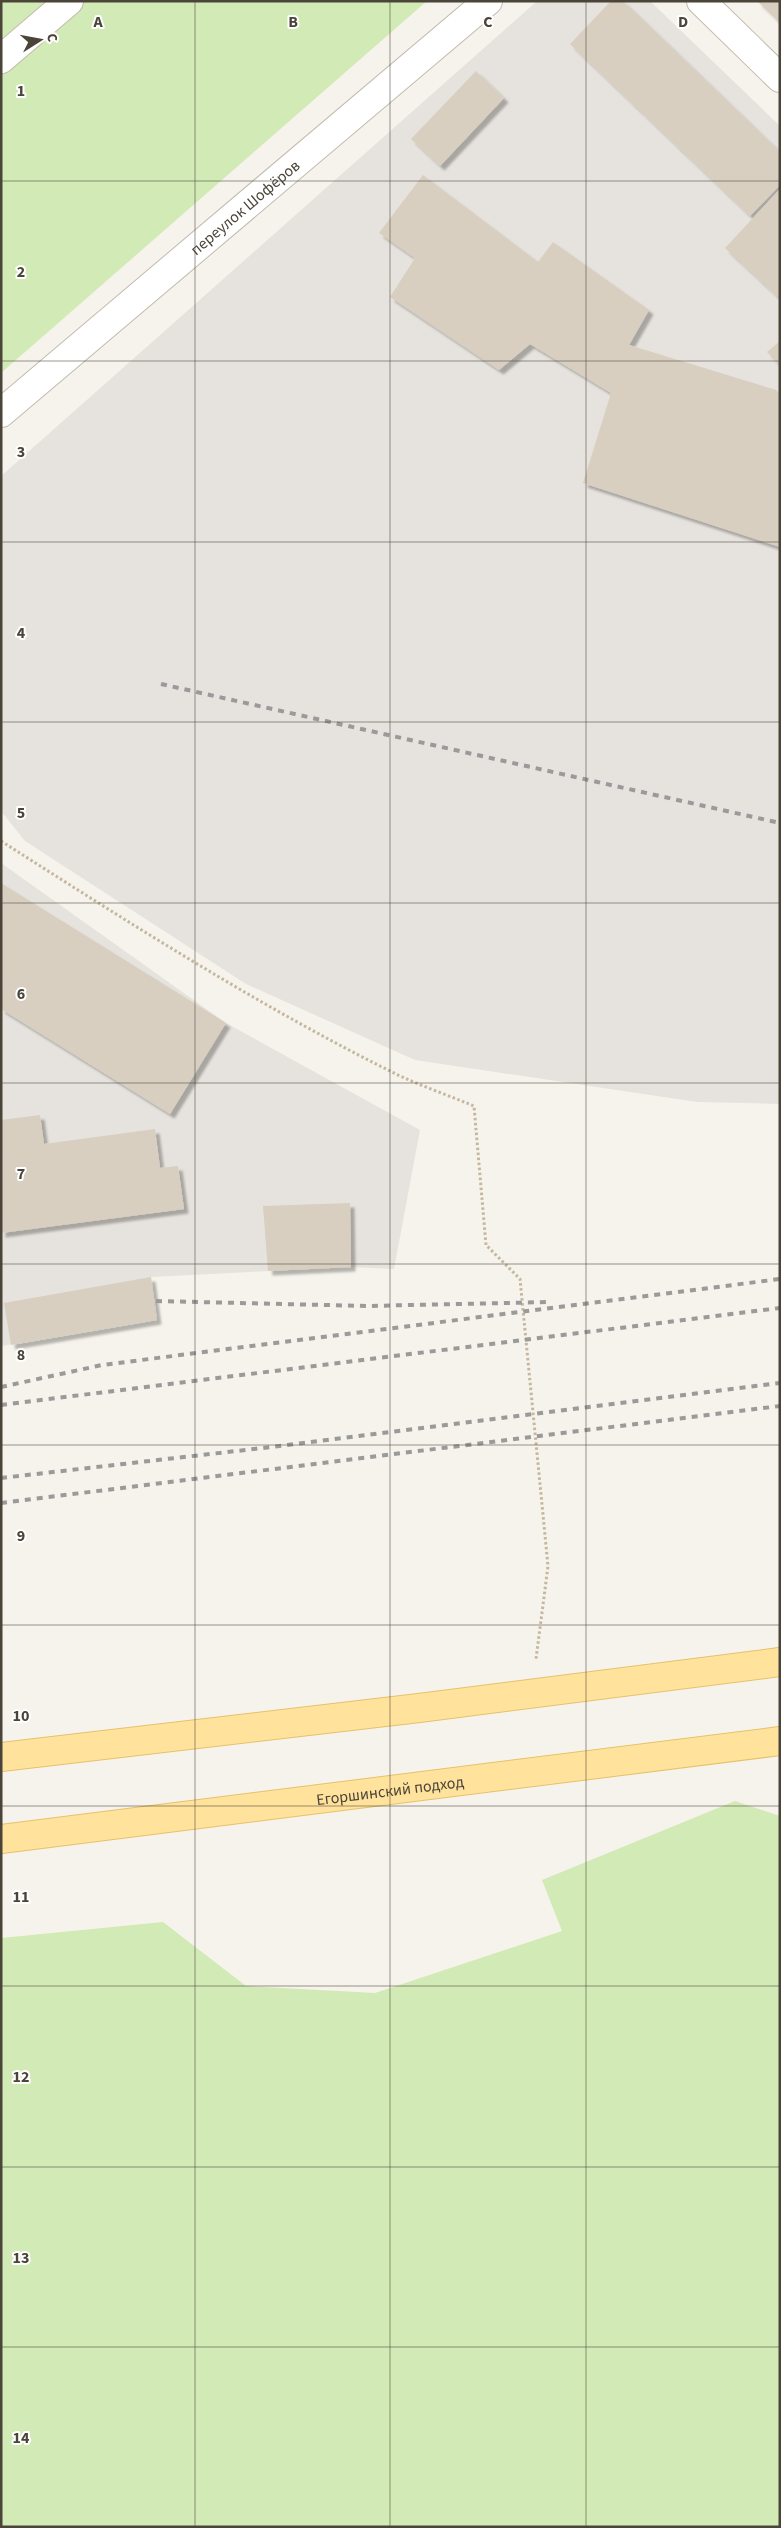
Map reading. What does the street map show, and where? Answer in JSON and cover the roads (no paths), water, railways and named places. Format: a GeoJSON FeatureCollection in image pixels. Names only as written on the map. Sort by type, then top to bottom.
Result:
{"type":"FeatureCollection","features":[{"type":"Feature","properties":{"kind":"main road"},"geometry":{"type":"LineString","coordinates":[[1,1757],[780,1662]]}},
{"type":"Feature","properties":{"kind":"main road","name":"Егоршинский подход"},"geometry":{"type":"LineString","coordinates":[[1,1839],[780,1741]]}},
{"type":"Feature","properties":{"kind":"street"},"geometry":{"type":"LineString","coordinates":[[1,59],[69,1]]}},
{"type":"Feature","properties":{"kind":"street","name":"переулок Шофёров"},"geometry":{"type":"LineString","coordinates":[[1,414],[488,1]]}},
{"type":"Feature","properties":{"kind":"street"},"geometry":{"type":"LineString","coordinates":[[701,1],[780,78]]}},
{"type":"Feature","properties":{"kind":"railway"},"geometry":{"type":"LineString","coordinates":[[161,684],[780,823]]}},
{"type":"Feature","properties":{"kind":"railway"},"geometry":{"type":"LineString","coordinates":[[1,1387],[102,1365],[780,1279]]}},
{"type":"Feature","properties":{"kind":"railway"},"geometry":{"type":"LineString","coordinates":[[156,1301],[367,1306],[551,1302]]}},
{"type":"Feature","properties":{"kind":"railway"},"geometry":{"type":"LineString","coordinates":[[1,1405],[780,1308]]}},
{"type":"Feature","properties":{"kind":"railway"},"geometry":{"type":"LineString","coordinates":[[1,1478],[280,1446],[780,1383]]}},
{"type":"Feature","properties":{"kind":"railway"},"geometry":{"type":"LineString","coordinates":[[1,1503],[780,1406]]}}]}
